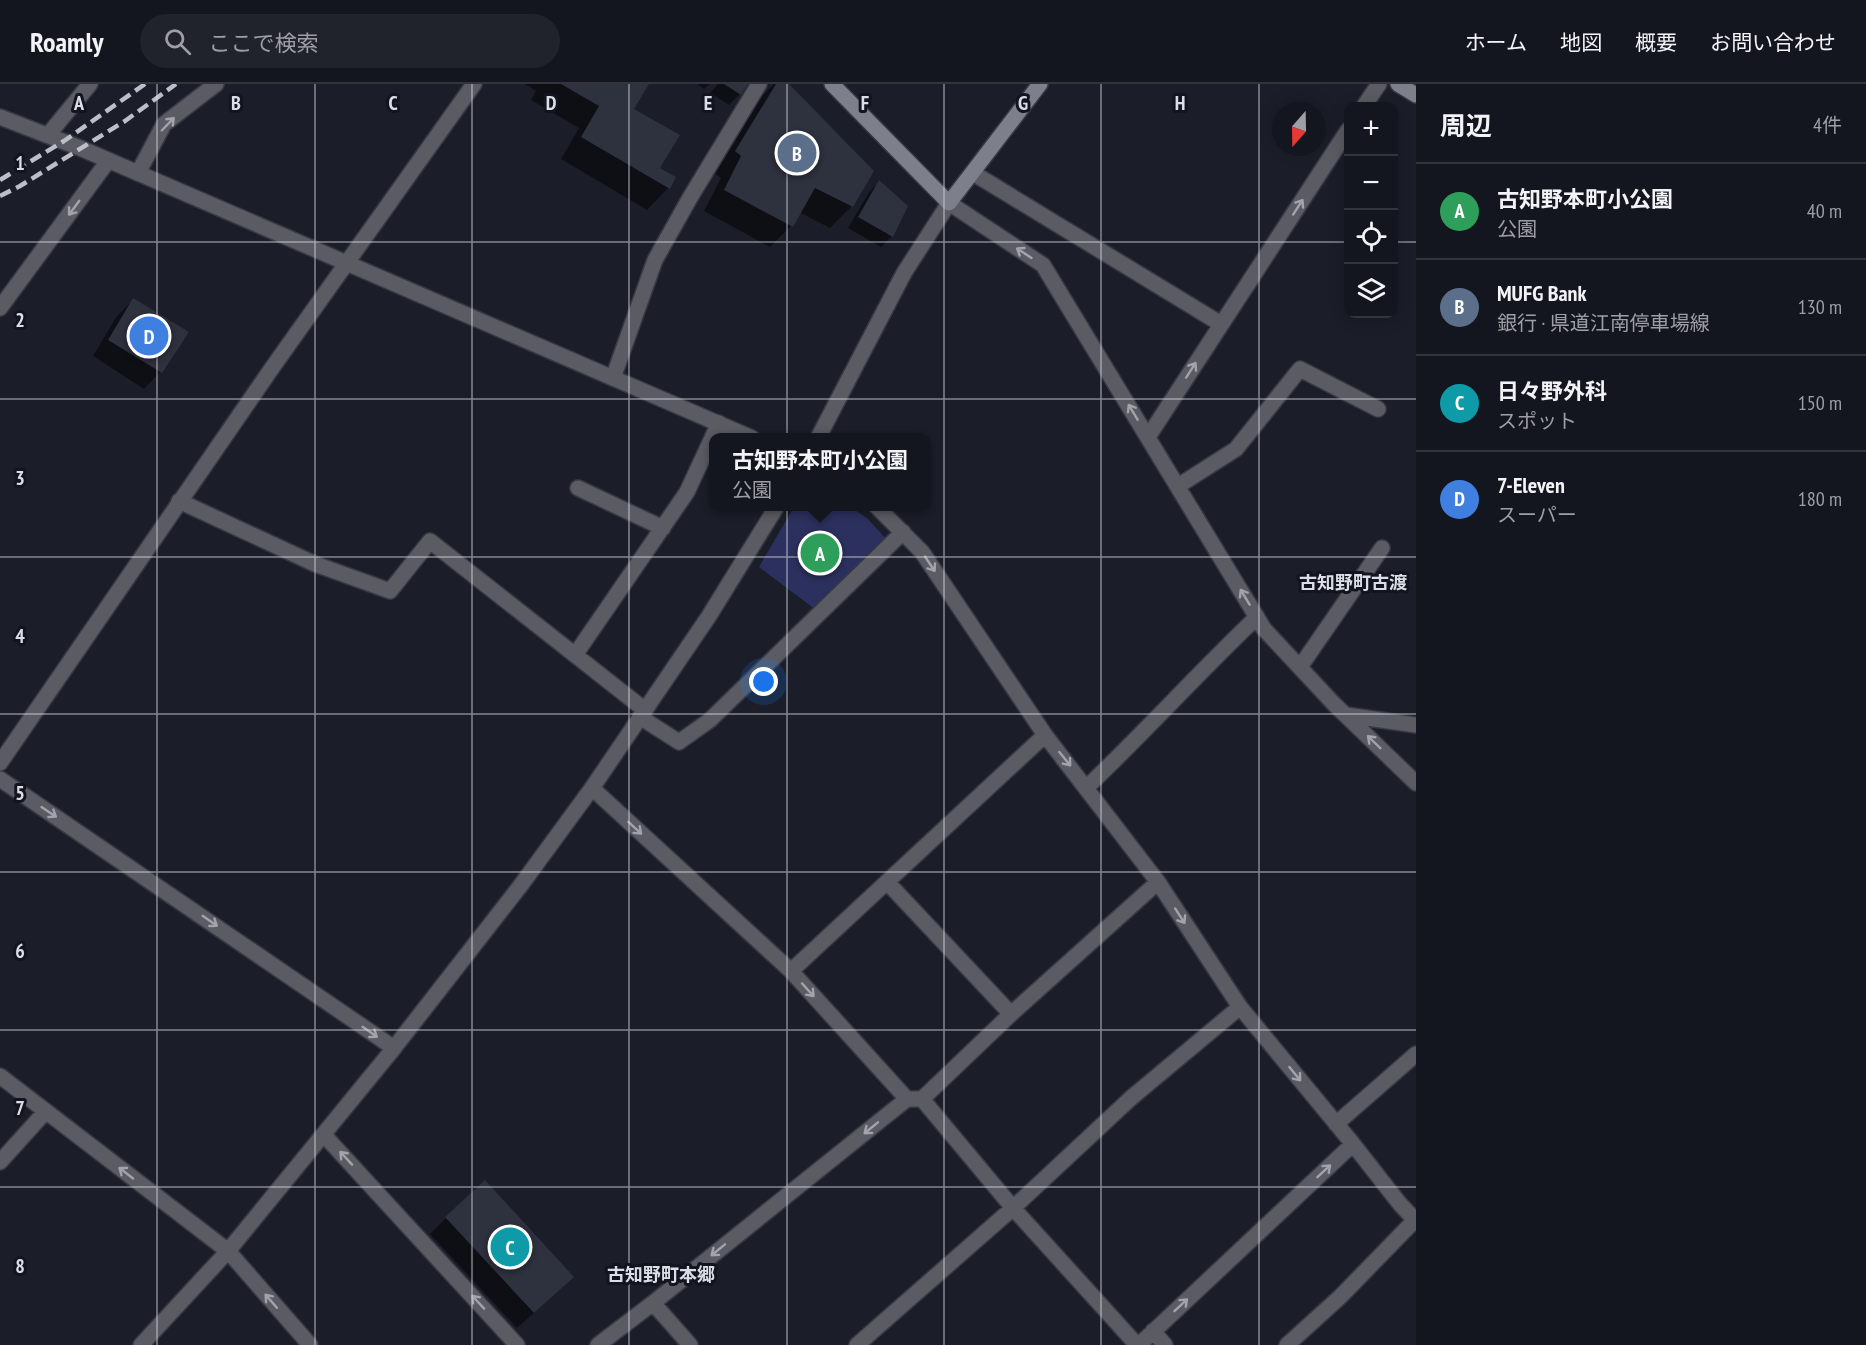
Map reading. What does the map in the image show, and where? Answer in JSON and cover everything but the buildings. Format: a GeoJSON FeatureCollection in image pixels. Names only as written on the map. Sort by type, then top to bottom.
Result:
{"type":"FeatureCollection","features":[{"type":"Feature","properties":{"kind":"main road"},"geometry":{"type":"LineString","coordinates":[[832,84],[949,203],[1040,84]]}},
{"type":"Feature","properties":{"kind":"main road"},"geometry":{"type":"LineString","coordinates":[[1398,84],[1416,95]]}},
{"type":"Feature","properties":{"kind":"street"},"geometry":{"type":"LineString","coordinates":[[48,135],[90,84]]}},
{"type":"Feature","properties":{"kind":"street"},"geometry":{"type":"LineString","coordinates":[[138,173],[164,124],[216,84]]}},
{"type":"Feature","properties":{"kind":"street"},"geometry":{"type":"LineString","coordinates":[[0,764],[179,501],[474,84]]}},
{"type":"Feature","properties":{"kind":"street"},"geometry":{"type":"LineString","coordinates":[[613,378],[655,260],[759,84]]}},
{"type":"Feature","properties":{"kind":"street"},"geometry":{"type":"LineString","coordinates":[[1367,102],[1379,84]]}},
{"type":"Feature","properties":{"kind":"street"},"geometry":{"type":"LineString","coordinates":[[0,117],[138,173],[741,433]]}},
{"type":"Feature","properties":{"kind":"street"},"geometry":{"type":"LineString","coordinates":[[1148,437],[1344,136]]}},
{"type":"Feature","properties":{"kind":"street"},"geometry":{"type":"LineString","coordinates":[[0,308],[108,161]]}},
{"type":"Feature","properties":{"kind":"street"},"geometry":{"type":"LineString","coordinates":[[973,172],[1221,324]]}},
{"type":"Feature","properties":{"kind":"street"},"geometry":{"type":"LineString","coordinates":[[821,433],[904,273],[949,203],[1043,265],[1264,629],[1346,715],[1416,783]]}},
{"type":"Feature","properties":{"kind":"street"},"geometry":{"type":"LineString","coordinates":[[1178,486],[1236,448],[1300,369],[1378,409]]}},
{"type":"Feature","properties":{"kind":"street"},"geometry":{"type":"LineString","coordinates":[[715,433],[720,423]]}},
{"type":"Feature","properties":{"kind":"street"},"geometry":{"type":"LineString","coordinates":[[574,655],[687,492],[709,446]]}},
{"type":"Feature","properties":{"kind":"street"},"geometry":{"type":"LineString","coordinates":[[578,488],[663,528]]}},
{"type":"Feature","properties":{"kind":"street"},"geometry":{"type":"LineString","coordinates":[[179,501],[315,564],[390,591],[430,541],[679,742],[710,720],[903,532]]}},
{"type":"Feature","properties":{"kind":"street"},"geometry":{"type":"LineString","coordinates":[[141,1345],[228,1251],[324,1135],[521,885],[592,788],[709,616],[775,511]]}},
{"type":"Feature","properties":{"kind":"street"},"geometry":{"type":"LineString","coordinates":[[880,511],[922,552],[1046,735],[1158,882],[1240,1007],[1400,1204],[1416,1220],[1340,1297],[1287,1345]]}},
{"type":"Feature","properties":{"kind":"street"},"geometry":{"type":"LineString","coordinates":[[1300,667],[1382,548]]}},
{"type":"Feature","properties":{"kind":"street"},"geometry":{"type":"LineString","coordinates":[[1087,787],[1134,742],[1207,664],[1257,617]]}},
{"type":"Feature","properties":{"kind":"street"},"geometry":{"type":"LineString","coordinates":[[1346,715],[1416,725]]}},
{"type":"Feature","properties":{"kind":"street"},"geometry":{"type":"LineString","coordinates":[[791,971],[1046,735]]}},
{"type":"Feature","properties":{"kind":"street"},"geometry":{"type":"LineString","coordinates":[[0,779],[394,1048]]}},
{"type":"Feature","properties":{"kind":"street"},"geometry":{"type":"LineString","coordinates":[[592,788],[791,971],[915,1099],[1138,1345],[1353,1144]]}},
{"type":"Feature","properties":{"kind":"street"},"geometry":{"type":"LineString","coordinates":[[887,882],[1011,1014]]}},
{"type":"Feature","properties":{"kind":"street"},"geometry":{"type":"LineString","coordinates":[[598,1345],[915,1099],[1158,882]]}},
{"type":"Feature","properties":{"kind":"street"},"geometry":{"type":"LineString","coordinates":[[857,1345],[1013,1208],[1131,1098],[1240,1007]]}},
{"type":"Feature","properties":{"kind":"street"},"geometry":{"type":"LineString","coordinates":[[1336,1124],[1416,1053]]}},
{"type":"Feature","properties":{"kind":"street"},"geometry":{"type":"LineString","coordinates":[[0,1076],[228,1251],[310,1345]]}},
{"type":"Feature","properties":{"kind":"street"},"geometry":{"type":"LineString","coordinates":[[0,1162],[46,1111]]}},
{"type":"Feature","properties":{"kind":"street"},"geometry":{"type":"LineString","coordinates":[[324,1135],[517,1345]]}},
{"type":"Feature","properties":{"kind":"street"},"geometry":{"type":"LineString","coordinates":[[653,1303],[690,1345]]}},
{"type":"Feature","properties":{"kind":"street"},"geometry":{"type":"LineString","coordinates":[[1153,1331],[1165,1345]]}},
{"type":"Feature","properties":{"kind":"shaded area"},"geometry":{"type":"Polygon","coordinates":[[[792,511],[856,511],[867,518],[886,539],[816,610],[759,567],[792,511]]]}},
{"type":"Feature","properties":{"kind":"railway"},"geometry":{"type":"LineString","coordinates":[[0,180],[64,141],[145,84]]}},
{"type":"Feature","properties":{"kind":"railway"},"geometry":{"type":"LineString","coordinates":[[0,196],[125,121],[176,84]]}},
{"type":"Feature","properties":{"kind":"place","name":"MUFG Bank"},"geometry":{"type":"Point","coordinates":[797,153]}},
{"type":"Feature","properties":{"kind":"place","name":"7-Eleven"},"geometry":{"type":"Point","coordinates":[149,336]}},
{"type":"Feature","properties":{"kind":"place","name":"古知野本町小公園"},"geometry":{"type":"Point","coordinates":[820,553]}},
{"type":"Feature","properties":{"kind":"place","name":"日々野外科"},"geometry":{"type":"Point","coordinates":[510,1247]}},
{"type":"Feature","properties":{"kind":"district","name":"古知野町古渡"},"geometry":{"type":"Point","coordinates":[1353,583]}},
{"type":"Feature","properties":{"kind":"district","name":"古知野町本郷"},"geometry":{"type":"Point","coordinates":[661,1275]}}]}
